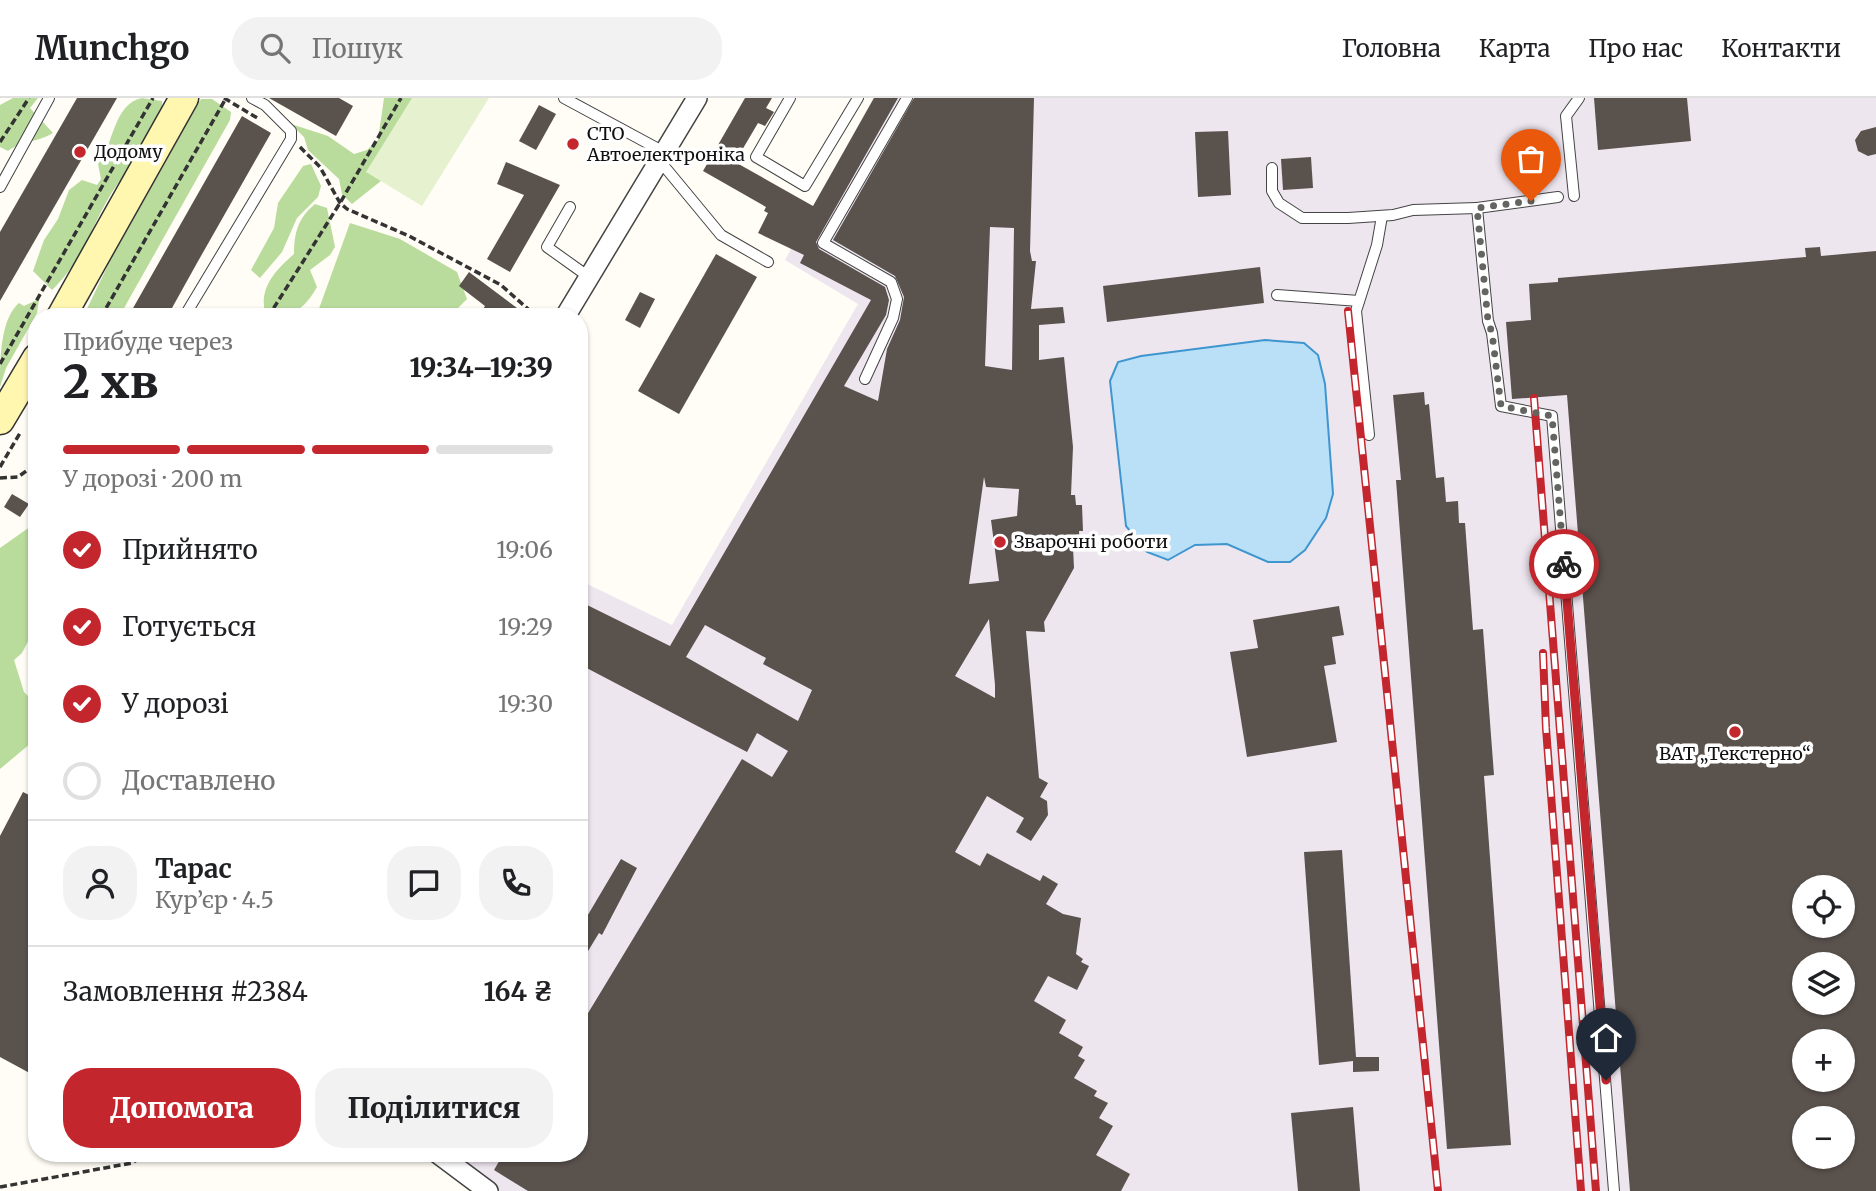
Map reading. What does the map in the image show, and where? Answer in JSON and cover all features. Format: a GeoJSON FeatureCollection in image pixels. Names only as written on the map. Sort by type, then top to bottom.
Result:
{"type":"FeatureCollection","features":[{"type":"Feature","properties":{"kind":"main road"},"geometry":{"type":"LineString","coordinates":[[70,308],[172,102]]}},
{"type":"Feature","properties":{"kind":"main road"},"geometry":{"type":"LineString","coordinates":[[0,420],[28,373]]}},
{"type":"Feature","properties":{"kind":"street"},"geometry":{"type":"LineString","coordinates":[[570,308],[697,98]]}},
{"type":"Feature","properties":{"kind":"street"},"geometry":{"type":"LineString","coordinates":[[449,1162],[488,1191]]}},
{"type":"Feature","properties":{"kind":"lane"},"geometry":{"type":"LineString","coordinates":[[0,187],[49,98]]}},
{"type":"Feature","properties":{"kind":"lane"},"geometry":{"type":"LineString","coordinates":[[189,308],[290,139],[291,131],[265,105],[252,98]]}},
{"type":"Feature","properties":{"kind":"lane"},"geometry":{"type":"LineString","coordinates":[[564,98],[662,156],[721,235],[768,262]]}},
{"type":"Feature","properties":{"kind":"lane"},"geometry":{"type":"LineString","coordinates":[[790,98],[756,157],[806,186],[858,98]]}},
{"type":"Feature","properties":{"kind":"lane"},"geometry":{"type":"LineString","coordinates":[[865,379],[893,318],[897,299],[891,282],[823,243],[907,98]]}},
{"type":"Feature","properties":{"kind":"lane"},"geometry":{"type":"LineString","coordinates":[[1574,196],[1566,116],[1578,98]]}},
{"type":"Feature","properties":{"kind":"lane"},"geometry":{"type":"LineString","coordinates":[[1272,168],[1272,191],[1279,203],[1302,218],[1382,216],[1425,208],[1477,208],[1558,197]]}},
{"type":"Feature","properties":{"kind":"lane"},"geometry":{"type":"LineString","coordinates":[[570,207],[547,247],[589,277]]}},
{"type":"Feature","properties":{"kind":"lane"},"geometry":{"type":"LineString","coordinates":[[1477,208],[1488,321],[1492,333],[1501,406],[1552,416],[1615,1191]]}},
{"type":"Feature","properties":{"kind":"lane"},"geometry":{"type":"LineString","coordinates":[[1369,435],[1356,311],[1377,245],[1382,216]]}},
{"type":"Feature","properties":{"kind":"lane"},"geometry":{"type":"LineString","coordinates":[[1277,295],[1359,301]]}},
{"type":"Feature","properties":{"kind":"path"},"geometry":{"type":"LineString","coordinates":[[0,142],[29,98]]}},
{"type":"Feature","properties":{"kind":"path"},"geometry":{"type":"LineString","coordinates":[[106,308],[226,98],[290,139],[320,167],[340,203],[500,285],[527,308]]}},
{"type":"Feature","properties":{"kind":"path"},"geometry":{"type":"LineString","coordinates":[[274,308],[340,203],[401,98]]}},
{"type":"Feature","properties":{"kind":"path"},"geometry":{"type":"LineString","coordinates":[[37,308],[172,102]]}},
{"type":"Feature","properties":{"kind":"path"},"geometry":{"type":"LineString","coordinates":[[0,364],[28,321]]}},
{"type":"Feature","properties":{"kind":"path"},"geometry":{"type":"LineString","coordinates":[[0,478],[18,477],[28,470]]}},
{"type":"Feature","properties":{"kind":"path"},"geometry":{"type":"LineString","coordinates":[[0,1187],[134,1162]]}},
{"type":"Feature","properties":{"kind":"shaded area"},"geometry":{"type":"Polygon","coordinates":[[[873,98],[1876,98],[1876,1191],[499,1191],[460,1162],[588,1162],[588,584],[672,625],[858,304],[785,260],[873,98]]]}},
{"type":"Feature","properties":{"kind":"green space"},"geometry":{"type":"Polygon","coordinates":[[[13,98],[38,98],[30,108],[53,133],[8,151],[0,147],[0,105],[13,98]]]}},
{"type":"Feature","properties":{"kind":"green space"},"geometry":{"type":"Polygon","coordinates":[[[142,98],[162,101],[158,127],[111,194],[72,267],[52,290],[33,271],[44,240],[58,219],[69,190],[82,180],[97,185],[101,179],[98,164],[120,117],[125,108],[142,98]]]}},
{"type":"Feature","properties":{"kind":"green space"},"geometry":{"type":"Polygon","coordinates":[[[384,98],[434,98],[391,173],[352,204],[342,194],[339,179],[308,150],[304,137],[291,124],[328,136],[354,154],[367,150],[378,140],[384,98]]]}},
{"type":"Feature","properties":{"kind":"green space"},"geometry":{"type":"Polygon","coordinates":[[[412,98],[489,98],[422,206],[366,172],[412,98]]]}},
{"type":"Feature","properties":{"kind":"green space"},"geometry":{"type":"Polygon","coordinates":[[[201,99],[212,99],[231,112],[230,120],[124,308],[87,308],[110,261],[201,99]]]}},
{"type":"Feature","properties":{"kind":"green space"},"geometry":{"type":"Polygon","coordinates":[[[311,164],[321,186],[318,197],[297,218],[282,252],[260,278],[251,270],[274,228],[278,203],[303,166],[311,164]]]}},
{"type":"Feature","properties":{"kind":"green space"},"geometry":{"type":"Polygon","coordinates":[[[315,204],[327,208],[335,247],[330,255],[310,270],[317,287],[302,307],[265,308],[264,295],[270,280],[294,254],[298,226],[315,204]]]}},
{"type":"Feature","properties":{"kind":"green space"},"geometry":{"type":"Polygon","coordinates":[[[350,223],[400,239],[457,272],[467,299],[458,308],[319,308],[350,223]]]}},
{"type":"Feature","properties":{"kind":"green space"},"geometry":{"type":"Polygon","coordinates":[[[39,299],[38,308],[28,308],[28,329],[6,368],[0,387],[2,341],[8,319],[19,303],[24,306],[39,299]]]}},
{"type":"Feature","properties":{"kind":"green space"},"geometry":{"type":"Polygon","coordinates":[[[28,528],[28,641],[22,653],[14,660],[24,692],[28,696],[28,746],[0,769],[0,548],[28,528]]]}},
{"type":"Feature","properties":{"kind":"water"},"geometry":{"type":"Polygon","coordinates":[[[1265,340],[1304,343],[1318,355],[1325,384],[1333,494],[1326,518],[1305,550],[1290,562],[1268,562],[1227,544],[1195,545],[1168,560],[1147,552],[1126,526],[1110,381],[1118,362],[1141,356],[1265,340]]]}},
{"type":"Feature","properties":{"kind":"building"},"geometry":{"type":"Polygon","coordinates":[[[77,98],[117,98],[0,301],[0,232],[77,98]]]}},
{"type":"Feature","properties":{"kind":"building"},"geometry":{"type":"Polygon","coordinates":[[[269,98],[339,98],[353,106],[336,136],[269,98]]]}},
{"type":"Feature","properties":{"kind":"building"},"geometry":{"type":"Polygon","coordinates":[[[745,98],[772,98],[766,108],[774,112],[765,126],[758,123],[735,162],[813,206],[874,98],[898,98],[816,242],[819,249],[885,287],[889,300],[886,315],[844,386],[878,401],[887,349],[900,320],[904,297],[895,276],[833,240],[914,98],[1034,98],[1030,251],[1032,261],[1036,261],[1031,309],[1063,307],[1065,323],[1039,325],[1039,360],[1064,357],[1073,447],[1071,495],[1075,495],[1076,505],[1082,505],[1083,531],[1079,531],[1080,546],[1073,547],[1074,568],[1044,622],[1045,632],[1026,631],[1039,778],[1048,783],[1040,797],[1047,801],[1048,815],[1031,841],[1016,832],[1024,818],[987,796],[955,852],[980,866],[987,853],[1040,881],[1043,875],[1058,884],[1046,904],[1063,914],[1081,918],[1076,954],[1083,959],[1081,962],[1089,966],[1077,990],[1048,976],[1034,1001],[1066,1020],[1059,1033],[1083,1047],[1078,1056],[1085,1060],[1074,1078],[1097,1091],[1094,1096],[1108,1103],[1099,1118],[1113,1126],[1096,1155],[1130,1174],[1121,1191],[528,1191],[494,1170],[499,1162],[588,1162],[588,1013],[742,759],[772,777],[788,751],[757,733],[747,752],[588,669],[588,605],[670,646],[871,300],[800,263],[804,255],[758,233],[768,213],[764,211],[766,207],[703,171],[745,98]],[[990,227],[985,366],[1012,370],[1014,228],[990,227]],[[984,477],[969,584],[999,581],[991,520],[1017,516],[1019,489],[986,487],[984,477]],[[989,619],[955,676],[995,698],[995,685],[989,619]],[[705,625],[686,657],[798,721],[812,690],[763,664],[766,658],[705,625]]]}},
{"type":"Feature","properties":{"kind":"building"},"geometry":{"type":"Polygon","coordinates":[[[1594,98],[1687,98],[1691,141],[1598,150],[1594,98]]]}},
{"type":"Feature","properties":{"kind":"building"},"geometry":{"type":"Polygon","coordinates":[[[539,105],[556,114],[536,150],[519,141],[539,105]]]}},
{"type":"Feature","properties":{"kind":"building"},"geometry":{"type":"Polygon","coordinates":[[[242,116],[271,133],[172,308],[133,308],[242,116]]]}},
{"type":"Feature","properties":{"kind":"building"},"geometry":{"type":"Polygon","coordinates":[[[1876,127],[1876,154],[1868,156],[1858,151],[1855,140],[1861,131],[1876,127]]]}},
{"type":"Feature","properties":{"kind":"building"},"geometry":{"type":"Polygon","coordinates":[[[1228,131],[1231,195],[1198,197],[1195,132],[1228,131]]]}},
{"type":"Feature","properties":{"kind":"building"},"geometry":{"type":"Polygon","coordinates":[[[1311,157],[1313,188],[1283,190],[1281,159],[1311,157]]]}},
{"type":"Feature","properties":{"kind":"building"},"geometry":{"type":"Polygon","coordinates":[[[506,162],[560,185],[510,272],[487,259],[524,195],[497,184],[506,162]]]}},
{"type":"Feature","properties":{"kind":"building","name":"ВАТ „Текстерно“"},"geometry":{"type":"Polygon","coordinates":[[[1820,247],[1821,256],[1876,251],[1876,1191],[1630,1191],[1567,395],[1512,399],[1506,322],[1531,320],[1529,284],[1558,282],[1558,278],[1806,257],[1805,248],[1820,247]]]}},
{"type":"Feature","properties":{"kind":"building"},"geometry":{"type":"Polygon","coordinates":[[[716,254],[757,277],[679,414],[638,391],[716,254]]]}},
{"type":"Feature","properties":{"kind":"building"},"geometry":{"type":"Polygon","coordinates":[[[1260,267],[1264,303],[1107,322],[1103,286],[1260,267]]]}},
{"type":"Feature","properties":{"kind":"building"},"geometry":{"type":"Polygon","coordinates":[[[469,272],[517,308],[484,308],[485,306],[459,286],[469,272]]]}},
{"type":"Feature","properties":{"kind":"building"},"geometry":{"type":"Polygon","coordinates":[[[640,292],[655,299],[640,328],[625,320],[640,292]]]}},
{"type":"Feature","properties":{"kind":"building"},"geometry":{"type":"Polygon","coordinates":[[[1424,392],[1425,405],[1429,404],[1436,478],[1444,477],[1446,502],[1458,501],[1459,523],[1465,523],[1473,630],[1483,629],[1494,775],[1484,776],[1511,1145],[1447,1149],[1396,480],[1401,480],[1393,395],[1424,392]]]}},
{"type":"Feature","properties":{"kind":"building"},"geometry":{"type":"Polygon","coordinates":[[[12,494],[28,503],[20,517],[4,507],[12,494]]]}},
{"type":"Feature","properties":{"kind":"building"},"geometry":{"type":"Polygon","coordinates":[[[1339,606],[1344,635],[1332,637],[1336,664],[1324,666],[1337,742],[1247,757],[1230,652],[1258,648],[1253,620],[1339,606]]]}},
{"type":"Feature","properties":{"kind":"building"},"geometry":{"type":"Polygon","coordinates":[[[23,792],[28,794],[28,1072],[0,1057],[0,836],[23,792]]]}},
{"type":"Feature","properties":{"kind":"building"},"geometry":{"type":"Polygon","coordinates":[[[1342,850],[1356,1057],[1379,1057],[1379,1071],[1353,1072],[1353,1061],[1319,1065],[1304,852],[1342,850]]]}},
{"type":"Feature","properties":{"kind":"building"},"geometry":{"type":"Polygon","coordinates":[[[621,859],[637,868],[602,935],[599,933],[588,951],[588,915],[621,859]]]}},
{"type":"Feature","properties":{"kind":"building"},"geometry":{"type":"Polygon","coordinates":[[[1353,1107],[1360,1191],[1298,1191],[1291,1113],[1353,1107]]]}},
{"type":"Feature","properties":{"kind":"railway"},"geometry":{"type":"LineString","coordinates":[[1348,311],[1438,1191]]}},
{"type":"Feature","properties":{"kind":"railway"},"geometry":{"type":"LineString","coordinates":[[1534,398],[1596,1191]]}},
{"type":"Feature","properties":{"kind":"railway"},"geometry":{"type":"LineString","coordinates":[[1543,653],[1546,728],[1581,1191]]}},
{"type":"Feature","properties":{"kind":"way so far"},"geometry":{"type":"LineString","coordinates":[[1531,201],[1477,208],[1488,321],[1492,333],[1501,406],[1552,416],[1564,564]]}},
{"type":"Feature","properties":{"kind":"place","name":"СТО Автоелектроніка"},"geometry":{"type":"Point","coordinates":[573,144]}},
{"type":"Feature","properties":{"kind":"place","name":"Додому"},"geometry":{"type":"Point","coordinates":[80,152]}},
{"type":"Feature","properties":{"kind":"place","name":"Зварочні роботи"},"geometry":{"type":"Point","coordinates":[1000,542]}},
{"type":"Feature","properties":{"kind":"place","name":"ВАТ „Текстерно“"},"geometry":{"type":"Point","coordinates":[1735,732]}},
{"type":"Feature","properties":{"kind":"route"},"geometry":{"type":"LineString","coordinates":[[1564,564],[1606,1080]]}}]}
